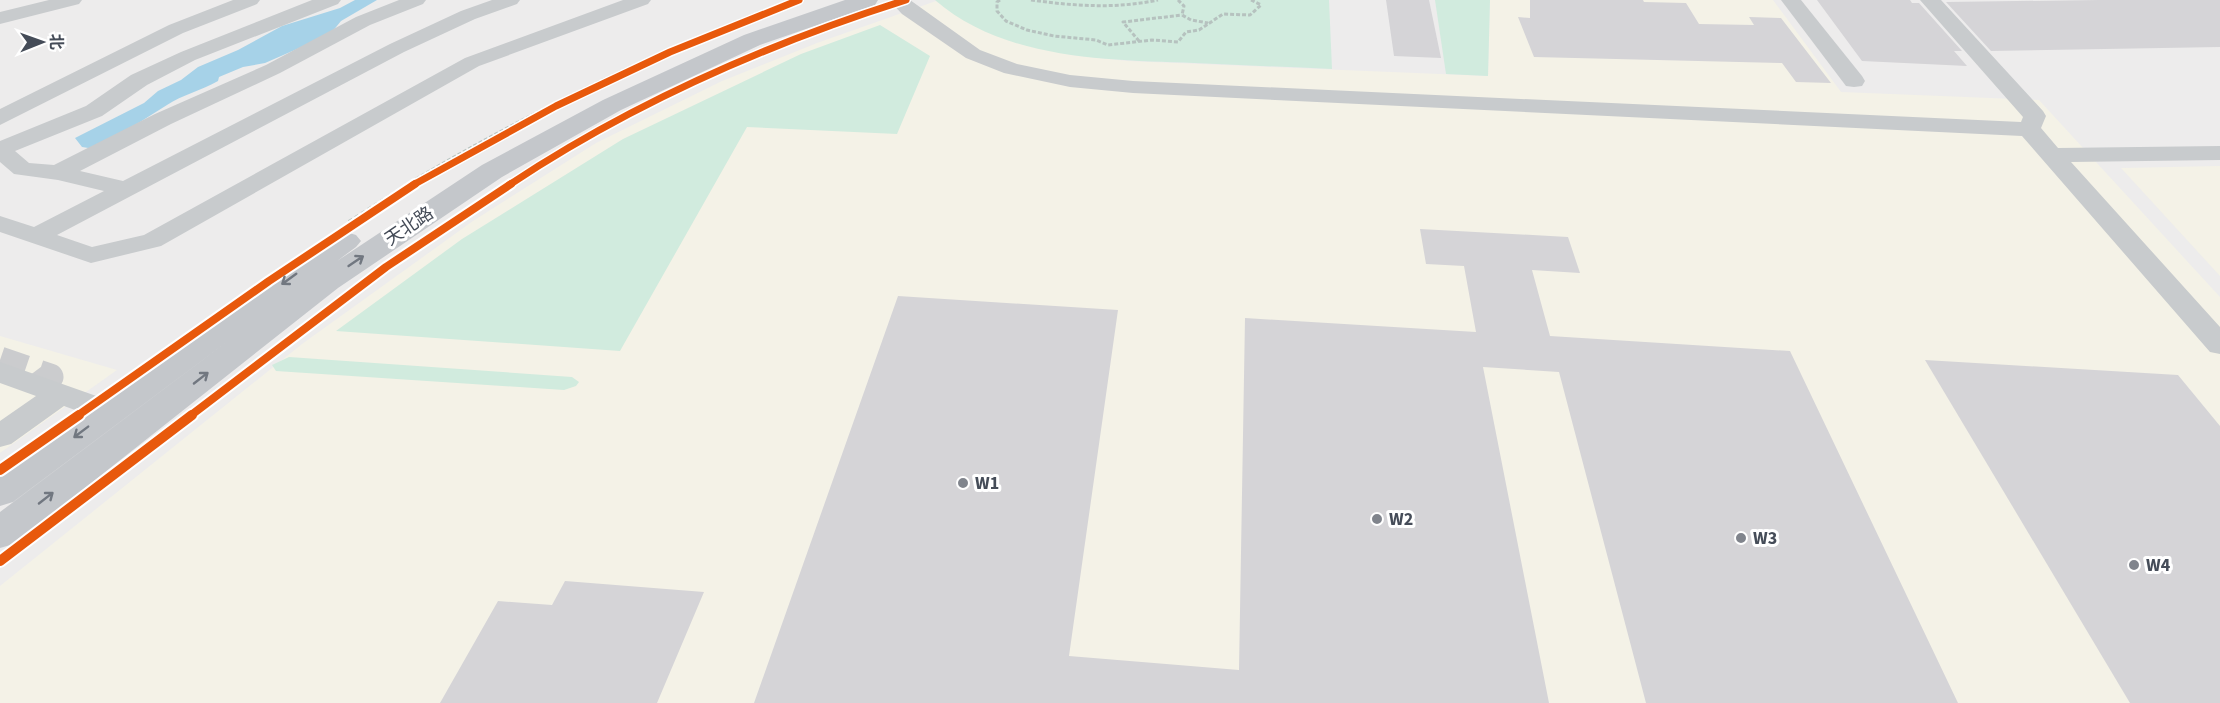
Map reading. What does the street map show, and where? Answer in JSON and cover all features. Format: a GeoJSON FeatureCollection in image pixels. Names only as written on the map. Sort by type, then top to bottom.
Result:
{"type":"FeatureCollection","features":[{"type":"Feature","properties":{"kind":"main road","name":"天北路"},"geometry":{"type":"LineString","coordinates":[[0,492],[296,274],[460,165],[585,100],[733,33],[823,0]]}},
{"type":"Feature","properties":{"kind":"main road","name":"天北路"},"geometry":{"type":"LineString","coordinates":[[0,533],[327,280],[492,171],[612,105],[741,45],[867,0]]}},
{"type":"Feature","properties":{"kind":"street"},"geometry":{"type":"LineString","coordinates":[[0,18],[72,0]]}},
{"type":"Feature","properties":{"kind":"street"},"geometry":{"type":"LineString","coordinates":[[0,118],[176,29],[250,0]]}},
{"type":"Feature","properties":{"kind":"street"},"geometry":{"type":"LineString","coordinates":[[126,189],[58,172],[22,169],[0,150],[94,111],[139,80],[188,56],[331,0]]}},
{"type":"Feature","properties":{"kind":"street"},"geometry":{"type":"LineString","coordinates":[[58,172],[163,119],[273,69],[363,21],[416,0]]}},
{"type":"Feature","properties":{"kind":"street"},"geometry":{"type":"LineString","coordinates":[[36,236],[397,48],[468,15],[510,0]]}},
{"type":"Feature","properties":{"kind":"street"},"geometry":{"type":"LineString","coordinates":[[0,224],[91,255],[152,241],[472,62],[641,0]]}},
{"type":"Feature","properties":{"kind":"street"},"geometry":{"type":"LineString","coordinates":[[899,0],[917,16],[973,54],[1011,69],[1070,81],[1157,88],[2029,129],[2220,345]]}},
{"type":"Feature","properties":{"kind":"street"},"geometry":{"type":"LineString","coordinates":[[1791,0],[1854,81]]}},
{"type":"Feature","properties":{"kind":"street"},"geometry":{"type":"LineString","coordinates":[[1930,0],[2035,116],[2029,129]]}},
{"type":"Feature","properties":{"kind":"street"},"geometry":{"type":"LineString","coordinates":[[2052,155],[2220,153]]}},
{"type":"Feature","properties":{"kind":"street"},"geometry":{"type":"LineString","coordinates":[[0,372],[108,411]]}},
{"type":"Feature","properties":{"kind":"street"},"geometry":{"type":"LineString","coordinates":[[0,436],[60,394]]}},
{"type":"Feature","properties":{"kind":"path"},"geometry":{"type":"LineString","coordinates":[[346,227],[423,173],[517,120],[621,68],[792,0]]}},
{"type":"Feature","properties":{"kind":"path"},"geometry":{"type":"LineString","coordinates":[[346,227],[429,175],[556,106],[670,52],[799,0]]}},
{"type":"Feature","properties":{"kind":"path"},"geometry":{"type":"LineString","coordinates":[[1000,0],[997,11],[1006,21],[1027,30],[1054,36],[1096,40],[1108,45],[1139,41],[1178,42],[1186,32],[1199,30],[1223,14],[1250,15],[1261,5],[1251,0]]}},
{"type":"Feature","properties":{"kind":"path"},"geometry":{"type":"LineString","coordinates":[[1031,0],[1101,5],[1146,3],[1158,0]]}},
{"type":"Feature","properties":{"kind":"path"},"geometry":{"type":"LineString","coordinates":[[1178,0],[1184,6],[1182,15]]}},
{"type":"Feature","properties":{"kind":"path"},"geometry":{"type":"LineString","coordinates":[[1139,41],[1123,21],[1182,15],[1191,20],[1208,23]]}},
{"type":"Feature","properties":{"kind":"shaded area"},"geometry":{"type":"Polygon","coordinates":[[[1490,0],[1773,0],[1841,92],[2039,100],[2220,297],[2220,703],[0,703],[0,586],[302,344],[473,221],[596,143],[722,81],[817,43],[936,1],[974,25],[1017,43],[1072,55],[1127,61],[1488,76],[1490,0]]]}},
{"type":"Feature","properties":{"kind":"shaded area"},"geometry":{"type":"Polygon","coordinates":[[[2220,166],[2220,276],[2121,168],[2220,166]]]}},
{"type":"Feature","properties":{"kind":"shaded area"},"geometry":{"type":"Polygon","coordinates":[[[0,336],[117,370],[0,453],[0,336]]]}},
{"type":"Feature","properties":{"kind":"green space"},"geometry":{"type":"Polygon","coordinates":[[[935,0],[1329,0],[1332,69],[1092,58],[1058,53],[1025,46],[992,35],[962,20],[935,0]]]}},
{"type":"Feature","properties":{"kind":"green space"},"geometry":{"type":"Polygon","coordinates":[[[1435,0],[1490,0],[1488,76],[1446,74],[1435,0]]]}},
{"type":"Feature","properties":{"kind":"green space"},"geometry":{"type":"Polygon","coordinates":[[[880,25],[930,56],[897,134],[747,127],[620,351],[336,331],[462,239],[623,139],[801,54],[880,25]]]}},
{"type":"Feature","properties":{"kind":"green space"},"geometry":{"type":"Polygon","coordinates":[[[289,357],[572,377],[579,382],[576,386],[564,390],[276,371],[272,365],[289,357]]]}},
{"type":"Feature","properties":{"kind":"water"},"geometry":{"type":"Polygon","coordinates":[[[355,0],[377,0],[341,21],[332,32],[320,39],[265,63],[243,67],[219,77],[218,81],[173,101],[95,149],[82,147],[75,138],[144,103],[158,91],[181,80],[198,67],[238,50],[282,26],[340,8],[355,0]]]}},
{"type":"Feature","properties":{"kind":"building"},"geometry":{"type":"Polygon","coordinates":[[[1386,0],[1429,0],[1441,58],[1394,56],[1386,0]]]}},
{"type":"Feature","properties":{"kind":"building"},"geometry":{"type":"Polygon","coordinates":[[[1530,0],[1643,0],[1644,2],[1686,3],[1699,24],[1754,25],[1749,17],[1781,18],[1831,83],[1796,82],[1782,63],[1534,57],[1518,17],[1530,18],[1530,0]]]}},
{"type":"Feature","properties":{"kind":"building"},"geometry":{"type":"Polygon","coordinates":[[[1817,0],[1910,0],[1912,3],[1919,3],[1962,51],[1954,51],[1967,66],[1862,61],[1817,0]]]}},
{"type":"Feature","properties":{"kind":"building"},"geometry":{"type":"Polygon","coordinates":[[[2220,0],[2220,47],[1991,51],[1946,2],[2220,0]]]}},
{"type":"Feature","properties":{"kind":"building"},"geometry":{"type":"Polygon","coordinates":[[[1420,229],[1568,237],[1580,273],[1532,270],[1550,336],[1790,351],[1958,703],[1646,703],[1559,372],[1483,367],[1549,703],[754,703],[898,296],[1118,310],[1069,656],[1239,670],[1245,318],[1476,332],[1464,266],[1426,264],[1420,229]]]}},
{"type":"Feature","properties":{"kind":"building","name":"W4"},"geometry":{"type":"Polygon","coordinates":[[[1925,360],[2178,375],[2220,426],[2220,703],[2130,703],[1925,360]]]}},
{"type":"Feature","properties":{"kind":"building"},"geometry":{"type":"Polygon","coordinates":[[[565,581],[704,592],[657,703],[440,703],[498,601],[552,605],[565,581]]]}},
{"type":"Feature","properties":{"kind":"tunnel"},"geometry":{"type":"LineString","coordinates":[[0,360],[50,377],[38,386]]}},
{"type":"Feature","properties":{"kind":"cycle path"},"geometry":{"type":"LineString","coordinates":[[0,470],[269,281],[429,175],[556,106],[670,52],[799,0]]}},
{"type":"Feature","properties":{"kind":"cycle path"},"geometry":{"type":"LineString","coordinates":[[0,561],[386,267],[529,172],[628,116],[736,61],[855,16],[906,0]]}},
{"type":"Feature","properties":{"kind":"place","name":"W1"},"geometry":{"type":"Point","coordinates":[963,483]}},
{"type":"Feature","properties":{"kind":"place","name":"W2"},"geometry":{"type":"Point","coordinates":[1377,519]}},
{"type":"Feature","properties":{"kind":"place","name":"W3"},"geometry":{"type":"Point","coordinates":[1741,538]}},
{"type":"Feature","properties":{"kind":"place","name":"W4"},"geometry":{"type":"Point","coordinates":[2134,565]}}]}
